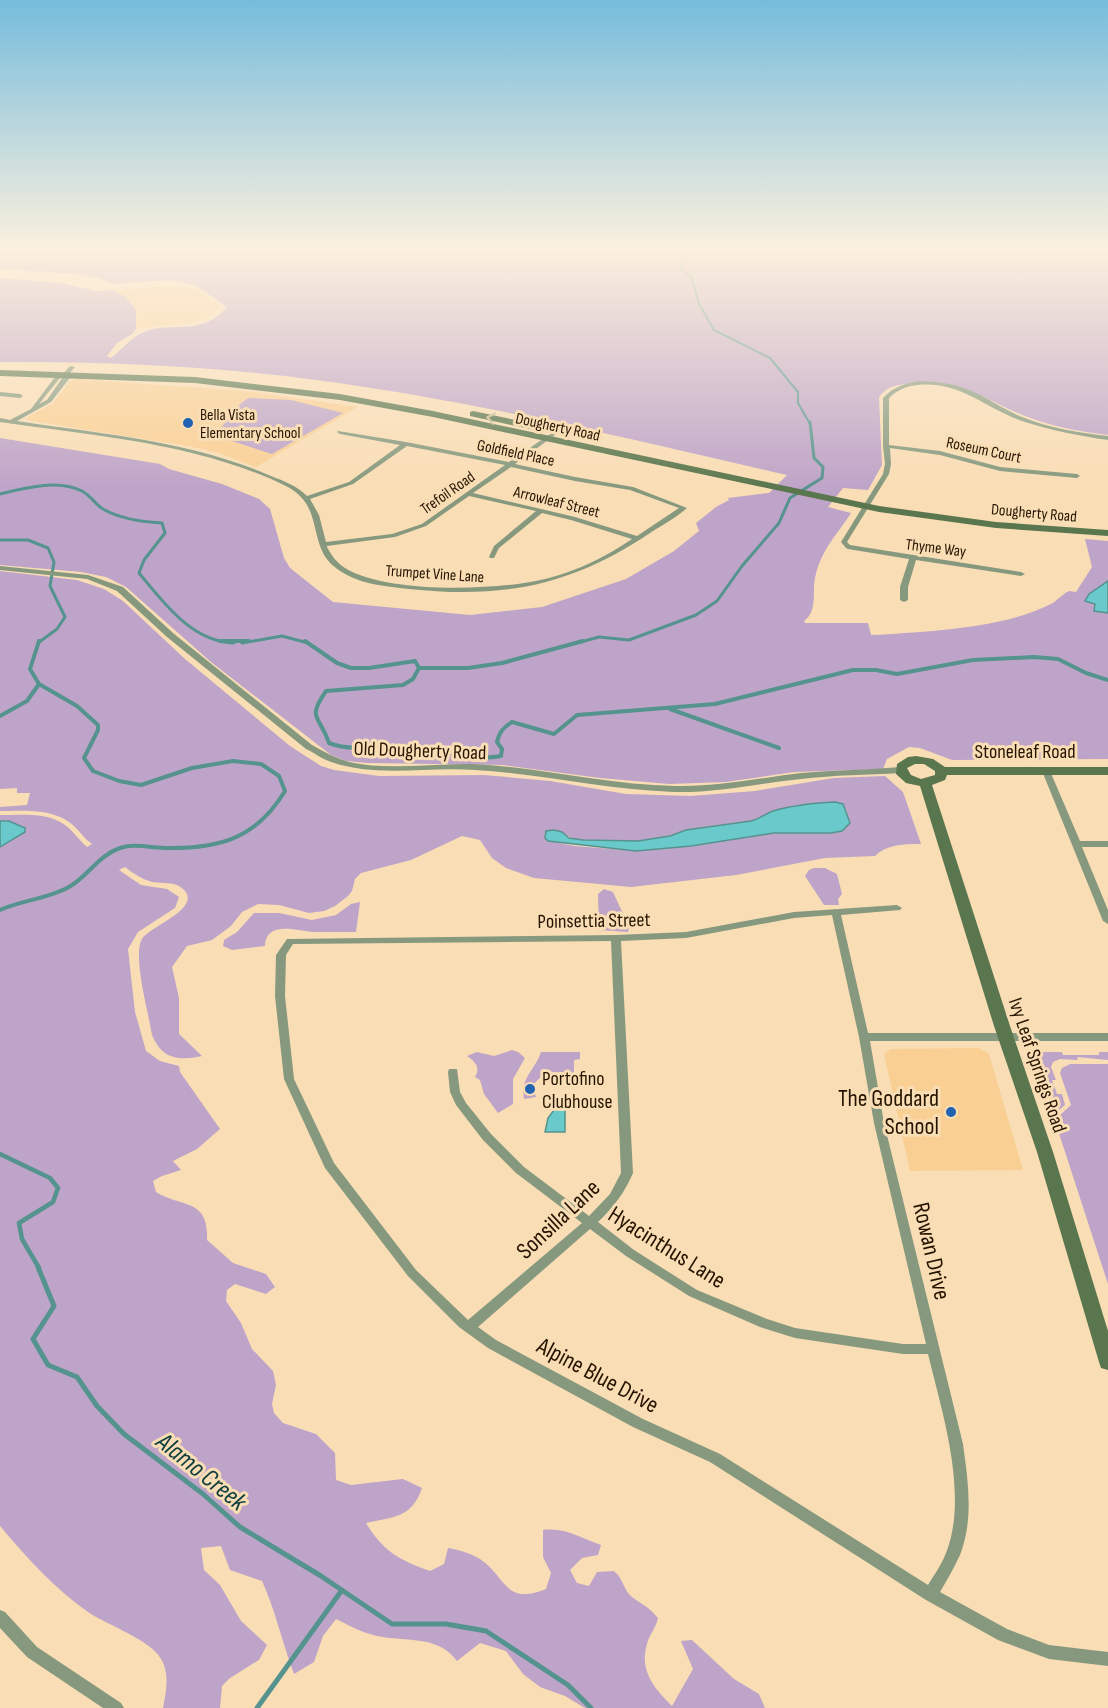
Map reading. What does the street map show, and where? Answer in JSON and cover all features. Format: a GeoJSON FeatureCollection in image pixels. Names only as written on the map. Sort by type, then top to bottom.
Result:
{"type":"FeatureCollection","features":[{"type":"Feature","properties":{"kind":"main road","name":"Dougherty Road"},"geometry":{"type":"LineString","coordinates":[[0,366],[195,380],[303,392],[547,435],[837,496],[996,525],[1108,533]]}},
{"type":"Feature","properties":{"kind":"main road","name":"Dougherty Road"},"geometry":{"type":"LineString","coordinates":[[0,373],[69,370]]}},
{"type":"Feature","properties":{"kind":"main road","name":"Dougherty Road"},"geometry":{"type":"LineString","coordinates":[[869,502],[991,516],[1108,524]]}},
{"type":"Feature","properties":{"kind":"main road"},"geometry":{"type":"LineString","coordinates":[[918,760],[930,762],[941,771],[938,779],[925,783],[908,779],[900,770],[903,764],[918,760]]}},
{"type":"Feature","properties":{"kind":"main road","name":"Stoneleaf Road"},"geometry":{"type":"LineString","coordinates":[[941,771],[1108,771]]}},
{"type":"Feature","properties":{"kind":"main road","name":"Ivy Leaf Springs Road"},"geometry":{"type":"LineString","coordinates":[[925,783],[1045,1152],[1108,1362]]}},
{"type":"Feature","properties":{"kind":"street"},"geometry":{"type":"LineString","coordinates":[[10,422],[49,400],[66,379],[69,370]]}},
{"type":"Feature","properties":{"kind":"street"},"geometry":{"type":"LineString","coordinates":[[869,502],[886,474],[888,464],[886,398],[898,388],[921,384],[955,387],[1001,410],[1032,422],[1081,435],[1108,438]]}},
{"type":"Feature","properties":{"kind":"street"},"geometry":{"type":"LineString","coordinates":[[0,394],[20,396]]}},
{"type":"Feature","properties":{"kind":"street"},"geometry":{"type":"LineString","coordinates":[[0,420],[202,453],[267,476],[292,488],[306,498],[351,483],[406,444]]}},
{"type":"Feature","properties":{"kind":"street","name":"Goldfield Place"},"geometry":{"type":"LineString","coordinates":[[340,432],[631,488],[684,508]]}},
{"type":"Feature","properties":{"kind":"street","name":"Trefoil Road"},"geometry":{"type":"LineString","coordinates":[[324,544],[366,540],[410,531],[432,521],[547,435]]}},
{"type":"Feature","properties":{"kind":"street","name":"Roseum Court"},"geometry":{"type":"LineString","coordinates":[[886,446],[940,453],[1000,469],[1077,476]]}},
{"type":"Feature","properties":{"kind":"street","name":"Arrowleaf Street"},"geometry":{"type":"LineString","coordinates":[[469,494],[542,510],[638,538]]}},
{"type":"Feature","properties":{"kind":"street","name":"Trumpet Vine Lane"},"geometry":{"type":"LineString","coordinates":[[306,498],[315,510],[324,544],[336,565],[378,582],[444,590],[489,591],[515,588],[568,573],[595,563],[684,508]]}},
{"type":"Feature","properties":{"kind":"street","name":"Thyme Way"},"geometry":{"type":"LineString","coordinates":[[869,502],[844,542],[848,547],[1021,574]]}},
{"type":"Feature","properties":{"kind":"street"},"geometry":{"type":"LineString","coordinates":[[492,557],[496,547],[542,510]]}},
{"type":"Feature","properties":{"kind":"street"},"geometry":{"type":"LineString","coordinates":[[904,600],[904,587],[913,558]]}},
{"type":"Feature","properties":{"kind":"street","name":"Old Dougherty Road"},"geometry":{"type":"LineString","coordinates":[[0,568],[78,576],[99,580],[120,589],[170,635],[309,747],[325,757],[347,764],[390,768],[469,767],[615,785],[678,789],[749,785],[831,773],[900,770]]}},
{"type":"Feature","properties":{"kind":"street"},"geometry":{"type":"LineString","coordinates":[[1046,771],[1108,921]]}},
{"type":"Feature","properties":{"kind":"street"},"geometry":{"type":"LineString","coordinates":[[1076,844],[1108,844]]}},
{"type":"Feature","properties":{"kind":"street","name":"Poinsettia Street"},"geometry":{"type":"LineString","coordinates":[[290,941],[616,938],[686,935],[794,915],[897,908]]}},
{"type":"Feature","properties":{"kind":"street","name":"Rowan Drive"},"geometry":{"type":"LineString","coordinates":[[836,913],[864,1037],[879,1123],[956,1444],[963,1494],[961,1523],[953,1554],[931,1594]]}},
{"type":"Feature","properties":{"kind":"street","name":"Sonsilla Lane"},"geometry":{"type":"LineString","coordinates":[[469,1328],[608,1206],[623,1184],[627,1173],[616,938]]}},
{"type":"Feature","properties":{"kind":"street","name":"Alpine Blue Drive"},"geometry":{"type":"LineString","coordinates":[[290,941],[281,955],[279,996],[289,1079],[329,1165],[412,1273],[469,1328],[492,1344],[628,1417],[715,1458],[931,1594],[1021,1643],[1049,1652],[1108,1659]]}},
{"type":"Feature","properties":{"kind":"street"},"geometry":{"type":"LineString","coordinates":[[864,1037],[1108,1037]]}},
{"type":"Feature","properties":{"kind":"street","name":"Hyacinthus Lane"},"geometry":{"type":"LineString","coordinates":[[453,1072],[455,1092],[461,1105],[487,1137],[520,1170],[660,1274],[693,1293],[764,1323],[795,1333],[848,1342],[933,1349]]}},
{"type":"Feature","properties":{"kind":"street"},"geometry":{"type":"LineString","coordinates":[[0,1617],[32,1652],[116,1708]]}},
{"type":"Feature","properties":{"kind":"shaded area"},"geometry":{"type":"Polygon","coordinates":[[[0,329],[136,329],[132,334],[117,343],[107,356],[111,358],[139,334],[155,329],[1108,329],[1108,435],[1045,423],[959,387],[926,382],[887,389],[879,398],[882,465],[868,490],[843,488],[828,507],[851,513],[821,559],[815,578],[813,606],[804,621],[805,623],[868,623],[871,635],[962,628],[1010,619],[1051,604],[1069,591],[1076,592],[1092,567],[1085,539],[1108,541],[1108,759],[952,760],[920,748],[909,747],[887,759],[883,769],[794,772],[726,782],[669,784],[600,778],[503,765],[367,763],[346,761],[331,755],[211,662],[126,587],[106,577],[81,572],[0,565],[0,438],[160,464],[169,469],[222,484],[259,499],[270,509],[284,558],[290,568],[333,602],[470,615],[542,607],[626,579],[674,551],[699,531],[696,523],[729,500],[728,498],[769,493],[787,475],[494,410],[316,380],[158,365],[0,362],[0,329]]]}},
{"type":"Feature","properties":{"kind":"shaded area","name":"Bella Vista Elementary School"},"geometry":{"type":"Polygon","coordinates":[[[76,379],[246,391],[358,407],[256,467],[219,453],[188,446],[27,420],[27,417],[52,404],[70,381],[76,379]]]}},
{"type":"Feature","properties":{"kind":"shaded area"},"geometry":{"type":"Polygon","coordinates":[[[249,398],[291,400],[343,413],[272,454],[216,436],[236,409],[249,398]]]}},
{"type":"Feature","properties":{"kind":"shaded area"},"geometry":{"type":"Polygon","coordinates":[[[0,571],[77,580],[104,589],[123,601],[185,659],[290,746],[321,766],[334,770],[379,776],[484,775],[550,781],[626,794],[690,796],[755,791],[834,778],[885,776],[903,792],[921,844],[891,847],[875,856],[825,858],[736,875],[631,887],[534,878],[506,868],[492,858],[480,840],[462,836],[411,860],[361,873],[355,879],[348,896],[324,911],[309,913],[279,905],[258,904],[242,912],[231,926],[212,940],[187,946],[172,967],[179,998],[179,1034],[202,1056],[193,1058],[178,1058],[166,1054],[156,1043],[152,1035],[145,1000],[139,958],[142,939],[181,910],[187,903],[188,896],[176,885],[148,881],[125,867],[119,870],[141,885],[167,889],[179,897],[175,908],[138,932],[128,949],[135,1012],[146,1051],[160,1061],[179,1066],[180,1072],[220,1129],[197,1149],[173,1161],[181,1170],[153,1181],[156,1192],[199,1211],[204,1217],[207,1240],[233,1263],[266,1274],[275,1287],[266,1294],[235,1284],[227,1290],[226,1301],[241,1323],[252,1349],[273,1371],[276,1385],[272,1404],[274,1413],[283,1423],[316,1434],[335,1453],[336,1480],[351,1485],[403,1479],[422,1488],[418,1498],[407,1511],[393,1517],[366,1523],[386,1548],[409,1563],[430,1571],[444,1564],[448,1548],[460,1551],[480,1559],[507,1587],[522,1594],[546,1589],[551,1573],[543,1557],[543,1530],[559,1530],[601,1545],[598,1555],[582,1558],[570,1570],[577,1583],[589,1586],[597,1572],[614,1571],[629,1594],[658,1618],[647,1644],[645,1663],[654,1686],[672,1706],[693,1669],[681,1641],[692,1640],[734,1679],[759,1694],[765,1708],[585,1708],[565,1696],[540,1687],[523,1674],[506,1651],[480,1643],[457,1661],[439,1646],[428,1642],[381,1637],[336,1619],[323,1636],[314,1662],[294,1674],[262,1581],[230,1570],[221,1546],[201,1548],[204,1570],[220,1585],[241,1621],[267,1645],[259,1660],[230,1678],[222,1686],[220,1708],[163,1708],[166,1671],[156,1652],[139,1639],[96,1617],[76,1603],[41,1572],[0,1526],[0,815],[32,815],[55,819],[66,825],[87,847],[92,844],[72,824],[53,814],[36,811],[0,811],[0,807],[27,805],[30,793],[17,793],[17,788],[0,789],[0,571]],[[835,802],[796,806],[773,811],[751,821],[692,829],[648,840],[594,841],[581,840],[565,834],[548,841],[575,846],[636,851],[691,846],[774,833],[831,833],[842,831],[849,823],[846,809],[835,802]]]}},
{"type":"Feature","properties":{"kind":"shaded area"},"geometry":{"type":"Polygon","coordinates":[[[825,868],[837,874],[842,894],[838,899],[839,905],[824,905],[805,876],[809,870],[825,868]]]}},
{"type":"Feature","properties":{"kind":"shaded area"},"geometry":{"type":"Polygon","coordinates":[[[604,889],[613,892],[629,927],[628,932],[599,930],[598,894],[604,889]]]}},
{"type":"Feature","properties":{"kind":"shaded area"},"geometry":{"type":"Polygon","coordinates":[[[360,902],[356,932],[284,929],[271,933],[265,946],[232,950],[223,946],[224,940],[237,932],[254,913],[279,913],[312,920],[336,915],[351,904],[360,902]]]}},
{"type":"Feature","properties":{"kind":"shaded area","name":"The Goddard School"},"geometry":{"type":"Polygon","coordinates":[[[979,1048],[989,1054],[1023,1170],[910,1171],[884,1054],[891,1049],[979,1048]]]}},
{"type":"Feature","properties":{"kind":"shaded area"},"geometry":{"type":"Polygon","coordinates":[[[512,1050],[525,1058],[513,1079],[513,1104],[498,1113],[484,1094],[480,1080],[475,1077],[476,1065],[467,1056],[477,1052],[494,1056],[512,1050]]]}},
{"type":"Feature","properties":{"kind":"shaded area"},"geometry":{"type":"Polygon","coordinates":[[[541,1052],[580,1052],[580,1059],[574,1060],[574,1076],[556,1072],[546,1074],[532,1087],[536,1097],[524,1099],[526,1079],[541,1052]]]}},
{"type":"Feature","properties":{"kind":"shaded area"},"geometry":{"type":"Polygon","coordinates":[[[1040,1052],[1062,1052],[1063,1055],[1099,1055],[1099,1052],[1108,1052],[1108,1060],[1077,1057],[1078,1060],[1060,1059],[1053,1062],[1051,1067],[1056,1080],[1052,1080],[1057,1094],[1062,1094],[1065,1105],[1053,1115],[1034,1058],[1040,1052]]]}},
{"type":"Feature","properties":{"kind":"shaded area"},"geometry":{"type":"Polygon","coordinates":[[[1070,1064],[1108,1064],[1108,1284],[1054,1118],[1071,1105],[1060,1073],[1062,1068],[1070,1064]]]}},
{"type":"Feature","properties":{"kind":"water"},"geometry":{"type":"Polygon","coordinates":[[[1108,581],[1108,613],[1094,611],[1095,604],[1085,601],[1089,594],[1108,581]]]}},
{"type":"Feature","properties":{"kind":"water"},"geometry":{"type":"Polygon","coordinates":[[[835,802],[843,804],[850,823],[842,831],[831,833],[774,833],[691,846],[636,851],[548,841],[545,838],[546,831],[554,830],[562,832],[569,838],[583,840],[638,841],[670,836],[686,830],[751,821],[788,807],[835,802]]]}},
{"type":"Feature","properties":{"kind":"water"},"geometry":{"type":"Polygon","coordinates":[[[0,821],[9,821],[25,828],[25,832],[0,847],[0,821]]]}},
{"type":"Feature","properties":{"kind":"water"},"geometry":{"type":"Polygon","coordinates":[[[557,1106],[565,1106],[565,1132],[545,1132],[548,1118],[557,1106]]]}},
{"type":"Feature","properties":{"kind":"waterway"},"geometry":{"type":"LineString","coordinates":[[713,329],[770,358],[798,392],[798,403],[810,424]]}},
{"type":"Feature","properties":{"kind":"waterway"},"geometry":{"type":"LineString","coordinates":[[577,643],[599,637],[629,640],[696,615],[717,601],[742,566],[779,523],[790,498],[822,478],[823,467],[814,458],[810,422]]}},
{"type":"Feature","properties":{"kind":"waterway"},"geometry":{"type":"LineString","coordinates":[[0,494],[41,486],[72,487],[88,495],[100,507],[124,518],[162,523],[165,533],[144,560],[139,573],[169,608],[192,628],[205,636],[234,643]]}},
{"type":"Feature","properties":{"kind":"waterway","name":"Alamo Creek"},"geometry":{"type":"LineString","coordinates":[[0,540],[28,540],[48,548],[54,562],[50,586],[65,617],[57,629],[38,643]]}},
{"type":"Feature","properties":{"kind":"waterway"},"geometry":{"type":"LineString","coordinates":[[242,643],[282,636],[308,643]]}},
{"type":"Feature","properties":{"kind":"waterway"},"geometry":{"type":"LineString","coordinates":[[220,641],[249,641]]}},
{"type":"Feature","properties":{"kind":"waterway"},"geometry":{"type":"LineString","coordinates":[[419,668],[468,668],[502,663],[583,641]]}},
{"type":"Feature","properties":{"kind":"waterway","name":"Alamo Creek"},"geometry":{"type":"LineString","coordinates":[[38,643],[30,669],[39,684]]}},
{"type":"Feature","properties":{"kind":"waterway"},"geometry":{"type":"LineString","coordinates":[[308,643],[337,663],[351,668],[369,668],[415,661],[419,668]]}},
{"type":"Feature","properties":{"kind":"waterway"},"geometry":{"type":"LineString","coordinates":[[419,668],[413,679],[403,685],[326,691],[316,713],[329,743],[349,748],[408,746],[466,756],[501,756],[502,749],[497,742],[498,738],[502,730],[512,722],[554,734],[577,715],[715,704],[853,670],[876,670],[897,674],[973,660],[1034,657],[1058,659],[1086,673],[1108,680]]}},
{"type":"Feature","properties":{"kind":"waterway"},"geometry":{"type":"LineString","coordinates":[[0,716],[27,701],[39,684]]}},
{"type":"Feature","properties":{"kind":"waterway","name":"Alamo Creek"},"geometry":{"type":"LineString","coordinates":[[0,910],[69,887],[106,856],[120,848],[131,846],[184,848],[219,843],[234,838],[262,820],[285,791],[279,776],[261,764],[233,761],[192,768],[141,785],[119,781],[93,771],[84,758],[98,730],[98,725],[77,706],[39,684]]}},
{"type":"Feature","properties":{"kind":"waterway"},"geometry":{"type":"LineString","coordinates":[[670,709],[779,748]]}},
{"type":"Feature","properties":{"kind":"waterway","name":"Alamo Creek"},"geometry":{"type":"LineString","coordinates":[[0,1154],[50,1178],[58,1188],[53,1202],[19,1223],[22,1239],[39,1268]]}},
{"type":"Feature","properties":{"kind":"waterway","name":"Alamo Creek"},"geometry":{"type":"LineString","coordinates":[[38,1267],[54,1306],[33,1339],[48,1365],[77,1377],[97,1406],[124,1434],[203,1494],[240,1527],[342,1590]]}},
{"type":"Feature","properties":{"kind":"waterway"},"geometry":{"type":"LineString","coordinates":[[257,1708],[342,1590]]}},
{"type":"Feature","properties":{"kind":"waterway","name":"Alamo Creek"},"geometry":{"type":"LineString","coordinates":[[342,1590],[392,1624],[446,1624],[486,1631],[568,1685],[591,1708]]}},
{"type":"Feature","properties":{"kind":"place","name":"Bella Vista Elementary School"},"geometry":{"type":"Point","coordinates":[188,423]}},
{"type":"Feature","properties":{"kind":"place","name":"Portofino Clubhouse"},"geometry":{"type":"Point","coordinates":[530,1089]}},
{"type":"Feature","properties":{"kind":"place","name":"The Goddard School"},"geometry":{"type":"Point","coordinates":[951,1112]}}]}
